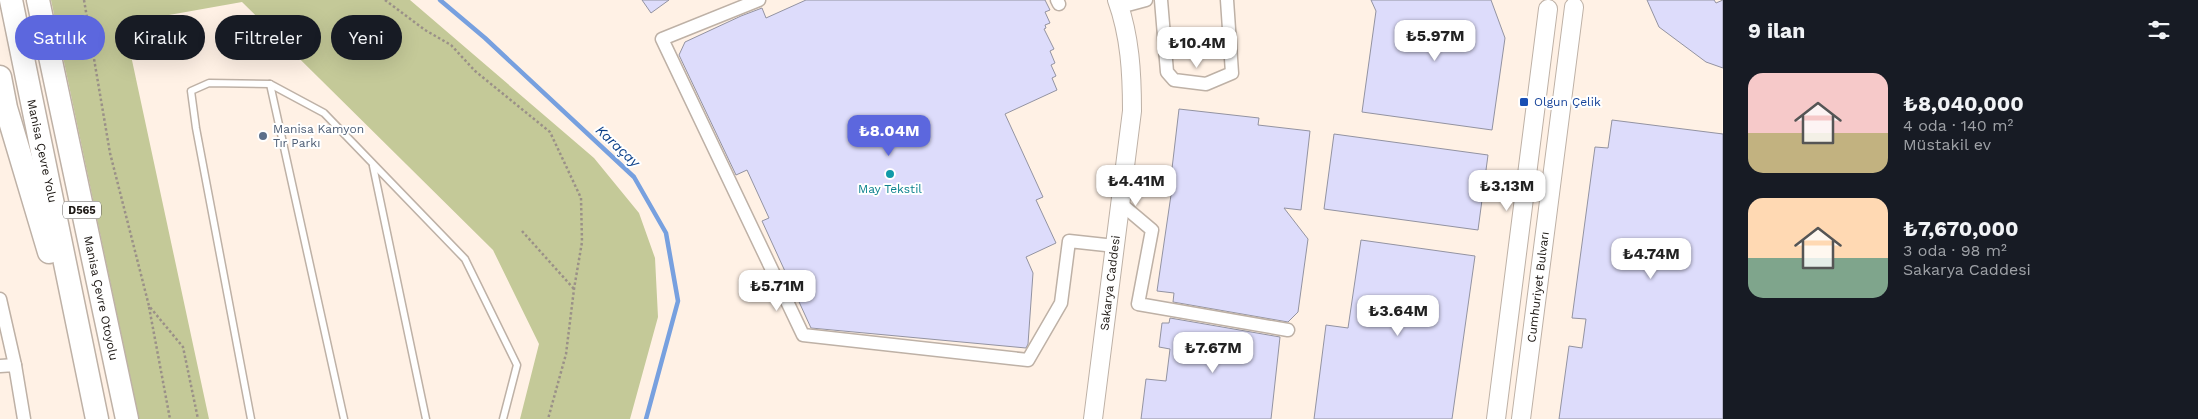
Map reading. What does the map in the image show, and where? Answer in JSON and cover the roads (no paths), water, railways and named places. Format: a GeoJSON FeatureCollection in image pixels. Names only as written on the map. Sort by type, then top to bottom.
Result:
{"type":"FeatureCollection","features":[{"type":"Feature","properties":{"kind":"highway","name":"Manisa Çevre Yolu"},"geometry":{"type":"LineString","coordinates":[[10,0],[97,419]]}},
{"type":"Feature","properties":{"kind":"highway","name":"Manisa Çevre Otoyolu"},"geometry":{"type":"LineString","coordinates":[[38,0],[127,419]]}},
{"type":"Feature","properties":{"kind":"highway"},"geometry":{"type":"LineString","coordinates":[[0,77],[6,108],[88,382]]}},
{"type":"Feature","properties":{"kind":"main road"},"geometry":{"type":"LineString","coordinates":[[1544,4],[1561,12],[1578,2]]}},
{"type":"Feature","properties":{"kind":"main road","name":"Cumhuriyet Bulvarı"},"geometry":{"type":"LineString","coordinates":[[1521,419],[1578,2]]}},
{"type":"Feature","properties":{"kind":"main road","name":"Sakarya Caddesi"},"geometry":{"type":"LineString","coordinates":[[1094,419],[1132,111],[1132,75],[1125,22],[1118,3]]}},
{"type":"Feature","properties":{"kind":"main road","name":"Cumhuriyet Bulvarı"},"geometry":{"type":"LineString","coordinates":[[1496,419],[1544,4]]}},
{"type":"Feature","properties":{"kind":"street"},"geometry":{"type":"LineString","coordinates":[[759,0],[662,40],[803,334],[1028,360],[1061,303],[1069,241],[1115,246]]}},
{"type":"Feature","properties":{"kind":"street"},"geometry":{"type":"LineString","coordinates":[[1118,3],[1146,0]]}},
{"type":"Feature","properties":{"kind":"street"},"geometry":{"type":"LineString","coordinates":[[1161,0],[1166,72],[1174,80],[1206,84],[1232,73],[1227,0]]}},
{"type":"Feature","properties":{"kind":"street"},"geometry":{"type":"LineString","coordinates":[[1120,203],[1152,230],[1138,304],[1288,330]]}},
{"type":"Feature","properties":{"kind":"street"},"geometry":{"type":"LineString","coordinates":[[0,299],[15,364],[24,419]]}},
{"type":"Feature","properties":{"kind":"street"},"geometry":{"type":"LineString","coordinates":[[0,366],[15,364]]}},
{"type":"Feature","properties":{"kind":"lane"},"geometry":{"type":"LineString","coordinates":[[251,419],[191,91],[209,83],[270,84],[324,113],[465,259],[516,365],[503,419]]}},
{"type":"Feature","properties":{"kind":"lane"},"geometry":{"type":"LineString","coordinates":[[270,84],[344,419]]}},
{"type":"Feature","properties":{"kind":"lane"},"geometry":{"type":"LineString","coordinates":[[373,164],[426,419]]}},
{"type":"Feature","properties":{"kind":"waterway","name":"Karaçay"},"geometry":{"type":"LineString","coordinates":[[440,0],[485,38],[634,177],[666,233],[678,301],[646,419]]}},
{"type":"Feature","properties":{"kind":"place","name":"Olgun Çelik"},"geometry":{"type":"Point","coordinates":[1524,102]}},
{"type":"Feature","properties":{"kind":"place","name":"Manisa Kamyon Tır Parkı"},"geometry":{"type":"Point","coordinates":[263,136]}},
{"type":"Feature","properties":{"kind":"place","name":"May Tekstil"},"geometry":{"type":"Point","coordinates":[890,174]}}]}
